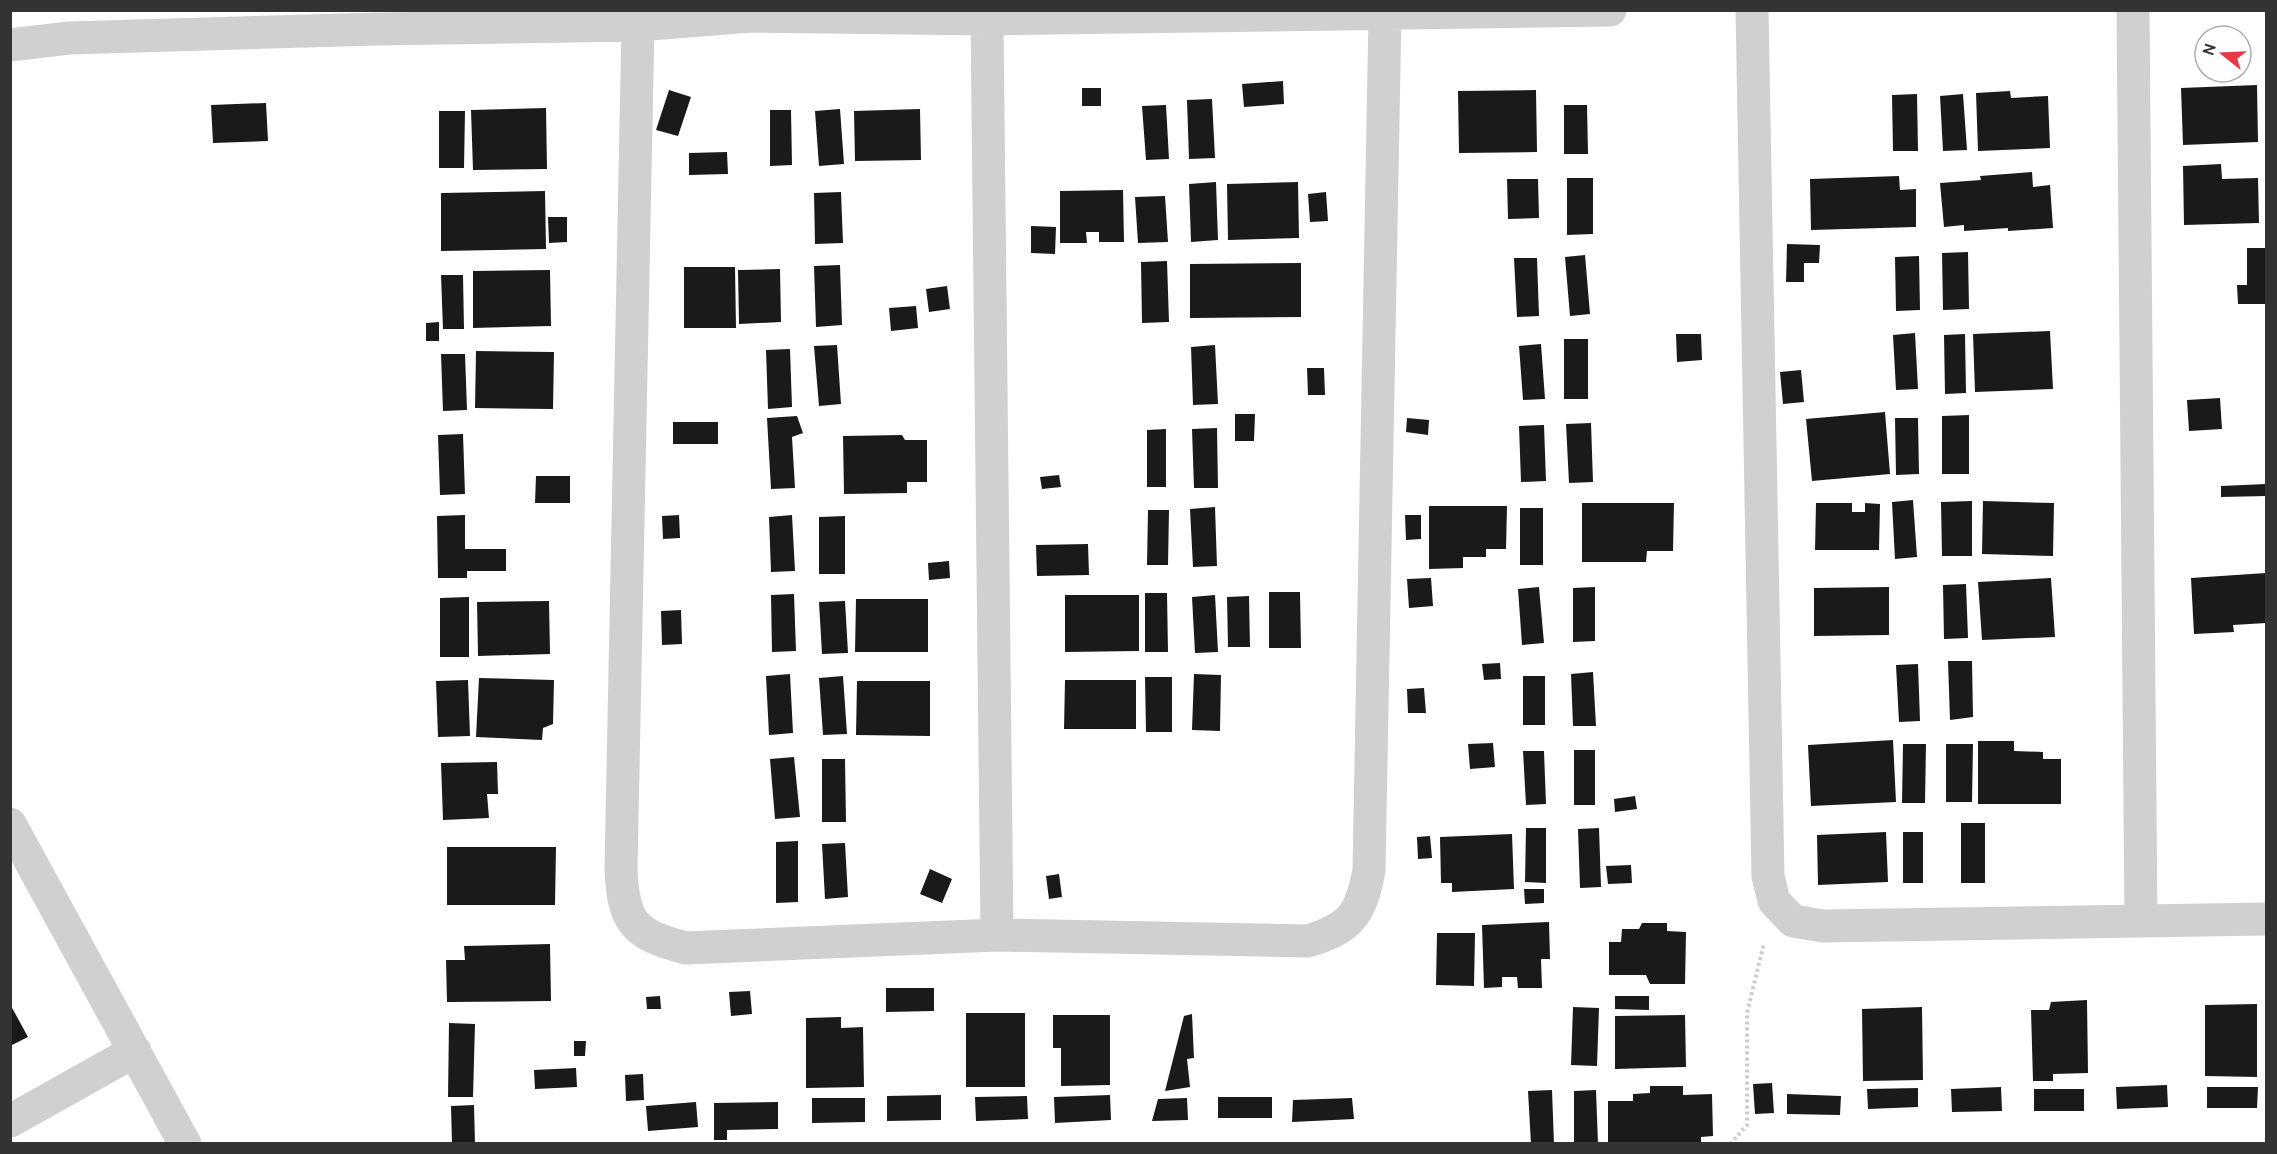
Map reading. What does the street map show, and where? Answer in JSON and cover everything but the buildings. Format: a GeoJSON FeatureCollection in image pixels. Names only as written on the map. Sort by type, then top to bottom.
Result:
{"type":"FeatureCollection","features":[{"type":"Feature","properties":{"kind":"street"},"geometry":{"type":"LineString","coordinates":[[10,45],[69,38],[378,20],[638,25],[751,13],[987,19],[1149,14],[1385,14],[1610,10]]}},
{"type":"Feature","properties":{"kind":"street"},"geometry":{"type":"LineString","coordinates":[[1752,10],[1768,864],[1774,901],[1793,921],[1823,926],[2266,919]]}},
{"type":"Feature","properties":{"kind":"street"},"geometry":{"type":"LineString","coordinates":[[2133,10],[2141,921]]}},
{"type":"Feature","properties":{"kind":"street"},"geometry":{"type":"LineString","coordinates":[[638,25],[621,857],[622,897],[632,922],[656,940],[686,948],[997,935],[1308,941],[1334,933],[1352,918],[1364,898],[1369,870],[1385,14]]}},
{"type":"Feature","properties":{"kind":"street"},"geometry":{"type":"LineString","coordinates":[[987,19],[997,935]]}},
{"type":"Feature","properties":{"kind":"street"},"geometry":{"type":"LineString","coordinates":[[10,824],[185,1143]]}},
{"type":"Feature","properties":{"kind":"street"},"geometry":{"type":"LineString","coordinates":[[10,1121],[135,1051]]}},
{"type":"Feature","properties":{"kind":"path"},"geometry":{"type":"LineString","coordinates":[[1730,1143],[1747,1125],[1747,1013],[1774,901]]}}]}
